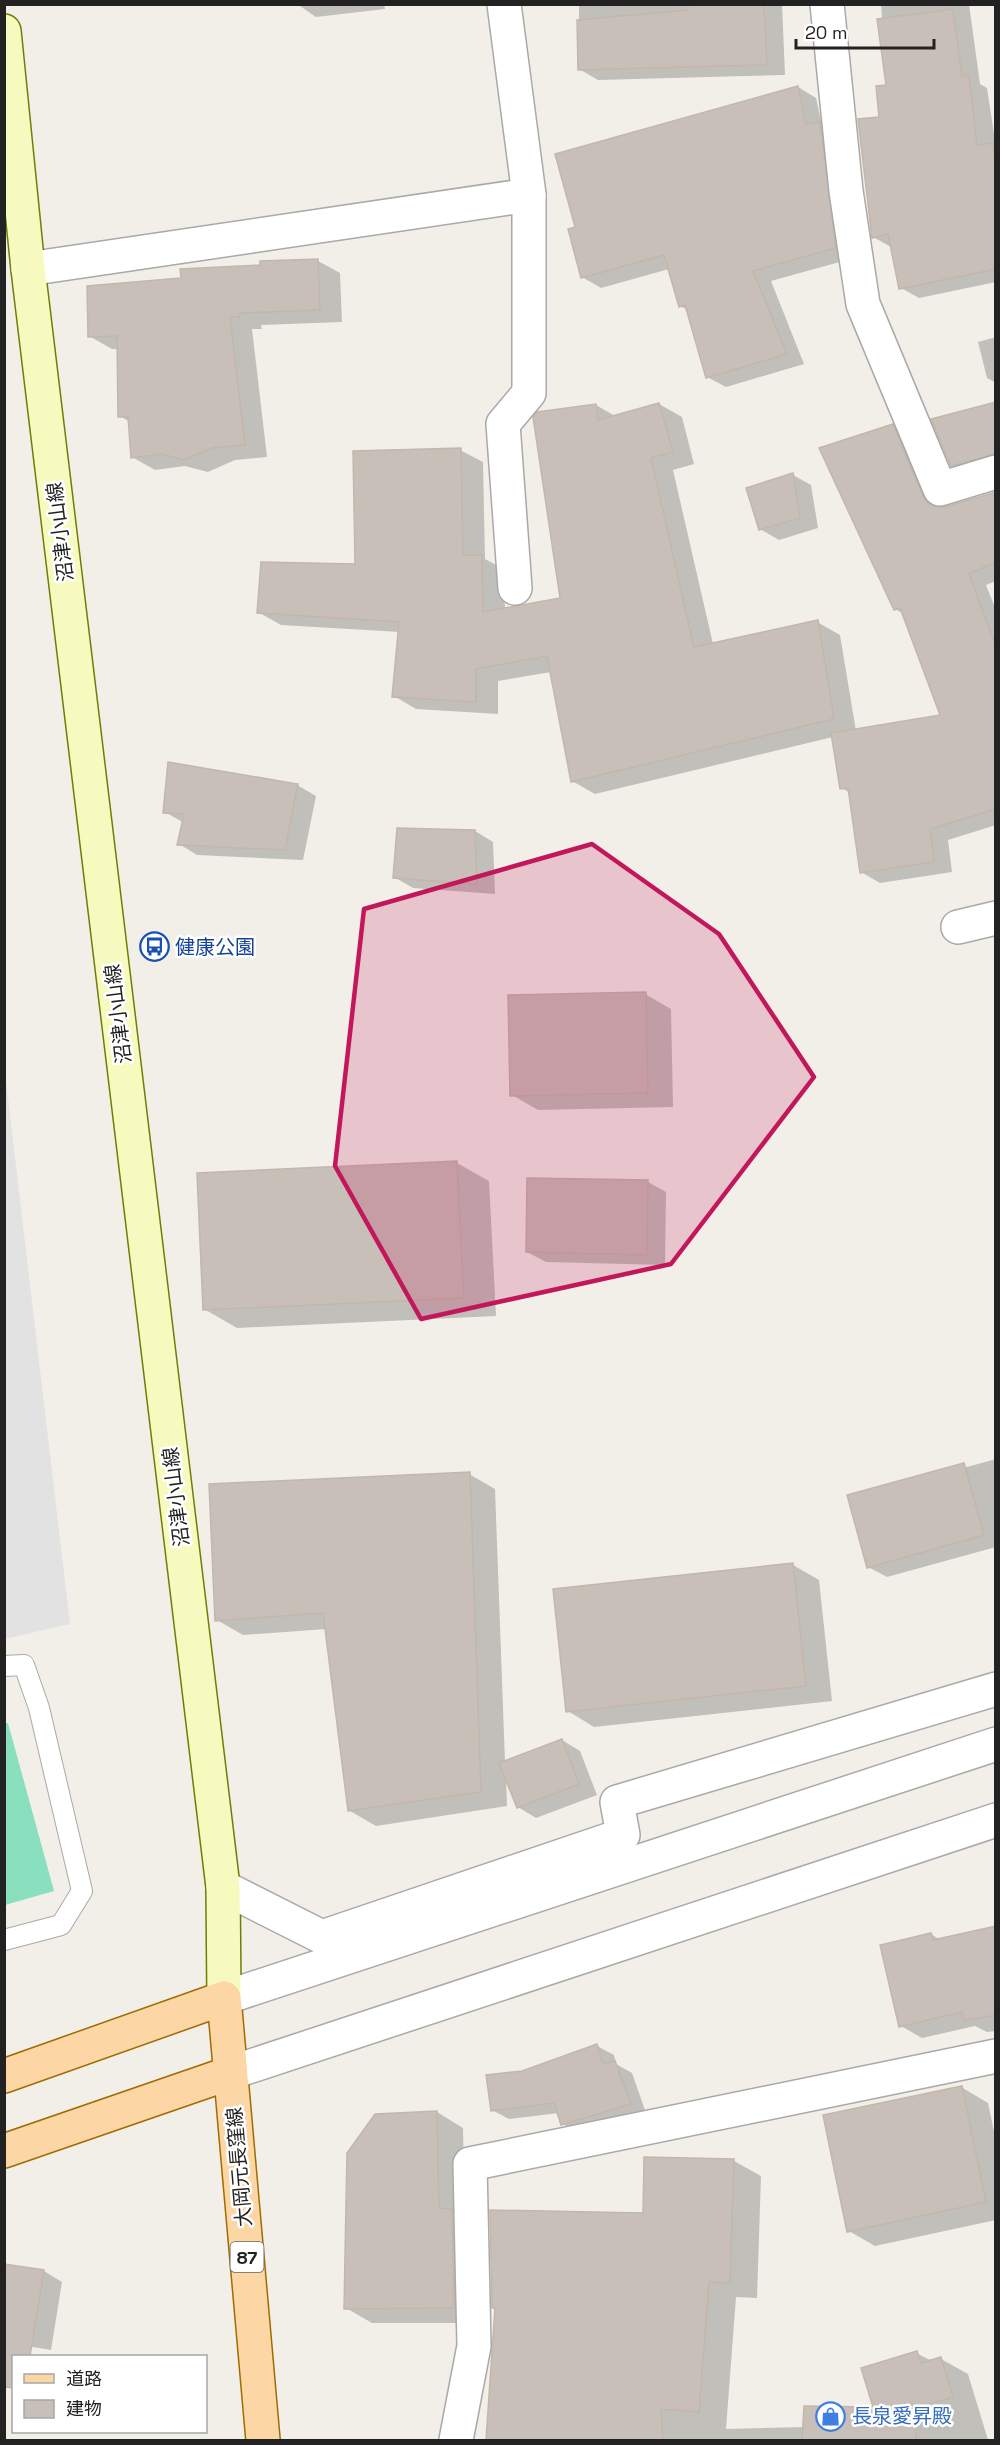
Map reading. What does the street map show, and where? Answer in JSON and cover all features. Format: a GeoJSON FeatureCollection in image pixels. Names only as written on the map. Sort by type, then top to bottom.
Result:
{"type":"FeatureCollection","features":[{"type":"Feature","properties":{"kind":"main road","name":"沼津小山線"},"geometry":{"type":"LineString","coordinates":[[4,31],[28,269],[223,1887],[224,1998]]}},
{"type":"Feature","properties":{"kind":"main road","name":"大岡元長窪線"},"geometry":{"type":"LineString","coordinates":[[224,1998],[263,2440]]}},
{"type":"Feature","properties":{"kind":"main road"},"geometry":{"type":"LineString","coordinates":[[4,2076],[224,1998]]}},
{"type":"Feature","properties":{"kind":"main road"},"geometry":{"type":"LineString","coordinates":[[4,2151],[230,2073]]}},
{"type":"Feature","properties":{"kind":"street"},"geometry":{"type":"LineString","coordinates":[[504,4],[529,195],[529,393],[503,424],[515,588]]}},
{"type":"Feature","properties":{"kind":"street"},"geometry":{"type":"LineString","coordinates":[[827,4],[846,191],[863,304],[940,489],[996,472]]}},
{"type":"Feature","properties":{"kind":"street"},"geometry":{"type":"LineString","coordinates":[[28,269],[529,195]]}},
{"type":"Feature","properties":{"kind":"street"},"geometry":{"type":"LineString","coordinates":[[958,927],[996,918]]}},
{"type":"Feature","properties":{"kind":"street"},"geometry":{"type":"LineString","coordinates":[[223,1887],[322,1937],[623,1835],[617,1802],[996,1689]]}},
{"type":"Feature","properties":{"kind":"street"},"geometry":{"type":"LineString","coordinates":[[224,1998],[996,1744]]}},
{"type":"Feature","properties":{"kind":"street"},"geometry":{"type":"LineString","coordinates":[[230,2073],[996,1820]]}},
{"type":"Feature","properties":{"kind":"street"},"geometry":{"type":"LineString","coordinates":[[456,2440],[474,2346],[470,2164],[996,2056]]}},
{"type":"Feature","properties":{"kind":"lane"},"geometry":{"type":"LineString","coordinates":[[4,1666],[24,1665],[39,1708],[82,1891],[61,1925],[4,1940]]}},
{"type":"Feature","properties":{"kind":"highlighted area"},"geometry":{"type":"Polygon","coordinates":[[[592,844],[719,934],[814,1077],[671,1264],[421,1319],[335,1166],[364,909],[592,844]]]}},
{"type":"Feature","properties":{"kind":"green space"},"geometry":{"type":"Polygon","coordinates":[[[8,1723],[54,1891],[5,1905],[4,1724],[8,1723]]]}},
{"type":"Feature","properties":{"kind":"shaded area"},"geometry":{"type":"Polygon","coordinates":[[[4,1064],[70,1624],[5,1639],[4,1639],[4,1064]]]}},
{"type":"Feature","properties":{"kind":"building"},"geometry":{"type":"Polygon","coordinates":[[[688,4],[764,4],[767,65],[578,70],[577,20],[688,10],[688,4]]]}},
{"type":"Feature","properties":{"kind":"building"},"geometry":{"type":"Polygon","coordinates":[[[953,9],[962,77],[969,76],[977,145],[993,143],[996,172],[996,269],[899,289],[888,234],[872,238],[858,119],[879,117],[876,86],[886,85],[877,19],[953,9]]]}},
{"type":"Feature","properties":{"kind":"building"},"geometry":{"type":"Polygon","coordinates":[[[798,86],[806,124],[820,122],[836,248],[753,271],[787,354],[706,378],[685,305],[679,307],[664,255],[581,278],[568,229],[575,227],[555,154],[798,86]]]}},
{"type":"Feature","properties":{"kind":"building"},"geometry":{"type":"Polygon","coordinates":[[[318,259],[320,310],[240,313],[240,317],[230,317],[245,445],[212,448],[184,460],[162,454],[131,458],[128,417],[118,417],[117,336],[88,337],[87,286],[181,278],[180,269],[260,265],[260,261],[318,259]]]}},
{"type":"Feature","properties":{"kind":"building"},"geometry":{"type":"Polygon","coordinates":[[[996,402],[996,454],[951,466],[931,419],[996,402]]]}},
{"type":"Feature","properties":{"kind":"building"},"geometry":{"type":"Polygon","coordinates":[[[659,403],[673,452],[651,458],[694,647],[818,620],[834,719],[571,782],[547,656],[476,669],[476,702],[392,697],[399,622],[257,613],[261,562],[355,564],[353,451],[461,448],[463,555],[482,555],[483,612],[560,598],[533,417],[537,412],[596,404],[598,420],[659,403]]]}},
{"type":"Feature","properties":{"kind":"building"},"geometry":{"type":"Polygon","coordinates":[[[893,424],[923,496],[929,504],[945,507],[996,492],[996,562],[969,574],[996,647],[996,809],[930,829],[934,862],[860,873],[848,788],[840,789],[831,733],[940,715],[900,608],[894,610],[819,448],[893,424]]]}},
{"type":"Feature","properties":{"kind":"building"},"geometry":{"type":"Polygon","coordinates":[[[793,473],[800,518],[759,530],[746,488],[793,473]]]}},
{"type":"Feature","properties":{"kind":"building"},"geometry":{"type":"Polygon","coordinates":[[[168,762],[298,784],[285,850],[177,845],[184,814],[163,813],[168,762]]]}},
{"type":"Feature","properties":{"kind":"building"},"geometry":{"type":"Polygon","coordinates":[[[397,828],[475,830],[477,884],[393,878],[397,828]]]}},
{"type":"Feature","properties":{"kind":"building"},"geometry":{"type":"Polygon","coordinates":[[[646,992],[648,1093],[510,1096],[508,995],[646,992]]]}},
{"type":"Feature","properties":{"kind":"building"},"geometry":{"type":"Polygon","coordinates":[[[457,1161],[464,1298],[203,1310],[197,1173],[457,1161]]]}},
{"type":"Feature","properties":{"kind":"building"},"geometry":{"type":"Polygon","coordinates":[[[527,1178],[648,1180],[647,1255],[526,1252],[527,1178]]]}},
{"type":"Feature","properties":{"kind":"building"},"geometry":{"type":"Polygon","coordinates":[[[964,1463],[984,1535],[867,1568],[847,1495],[964,1463]]]}},
{"type":"Feature","properties":{"kind":"building"},"geometry":{"type":"Polygon","coordinates":[[[470,1472],[481,1792],[348,1811],[323,1613],[215,1621],[209,1484],[470,1472]]]}},
{"type":"Feature","properties":{"kind":"building"},"geometry":{"type":"Polygon","coordinates":[[[793,1563],[806,1686],[566,1712],[553,1589],[793,1563]]]}},
{"type":"Feature","properties":{"kind":"building"},"geometry":{"type":"Polygon","coordinates":[[[562,1739],[579,1784],[517,1808],[499,1763],[562,1739]]]}},
{"type":"Feature","properties":{"kind":"building"},"geometry":{"type":"Polygon","coordinates":[[[996,1926],[996,2015],[964,2021],[962,2012],[899,2027],[880,1945],[931,1933],[933,1940],[996,1926]]]}},
{"type":"Feature","properties":{"kind":"building"},"geometry":{"type":"Polygon","coordinates":[[[597,2044],[603,2064],[615,2061],[631,2104],[561,2125],[554,2103],[491,2111],[486,2075],[522,2071],[597,2044]]]}},
{"type":"Feature","properties":{"kind":"building"},"geometry":{"type":"Polygon","coordinates":[[[962,2086],[986,2202],[847,2232],[823,2115],[962,2086]]]}},
{"type":"Feature","properties":{"kind":"building"},"geometry":{"type":"Polygon","coordinates":[[[437,2111],[439,2208],[452,2209],[454,2308],[344,2309],[347,2153],[375,2114],[437,2111]]]}},
{"type":"Feature","properties":{"kind":"building"},"geometry":{"type":"Polygon","coordinates":[[[644,2157],[734,2159],[730,2283],[709,2282],[699,2412],[661,2409],[663,2440],[486,2440],[495,2308],[492,2308],[490,2210],[643,2213],[644,2157]]]}},
{"type":"Feature","properties":{"kind":"building"},"geometry":{"type":"Polygon","coordinates":[[[4,2264],[44,2270],[30,2355],[12,2355],[12,2388],[4,2387],[4,2264]]]}},
{"type":"Feature","properties":{"kind":"building"},"geometry":{"type":"Polygon","coordinates":[[[917,2351],[921,2363],[941,2357],[953,2397],[916,2408],[916,2440],[802,2440],[804,2406],[873,2407],[861,2368],[917,2351]]]}},
{"type":"Feature","properties":{"kind":"place","name":"健康公園"},"geometry":{"type":"Point","coordinates":[154,947]}},
{"type":"Feature","properties":{"kind":"place","name":"長泉愛昇殿"},"geometry":{"type":"Point","coordinates":[831,2416]}}]}
